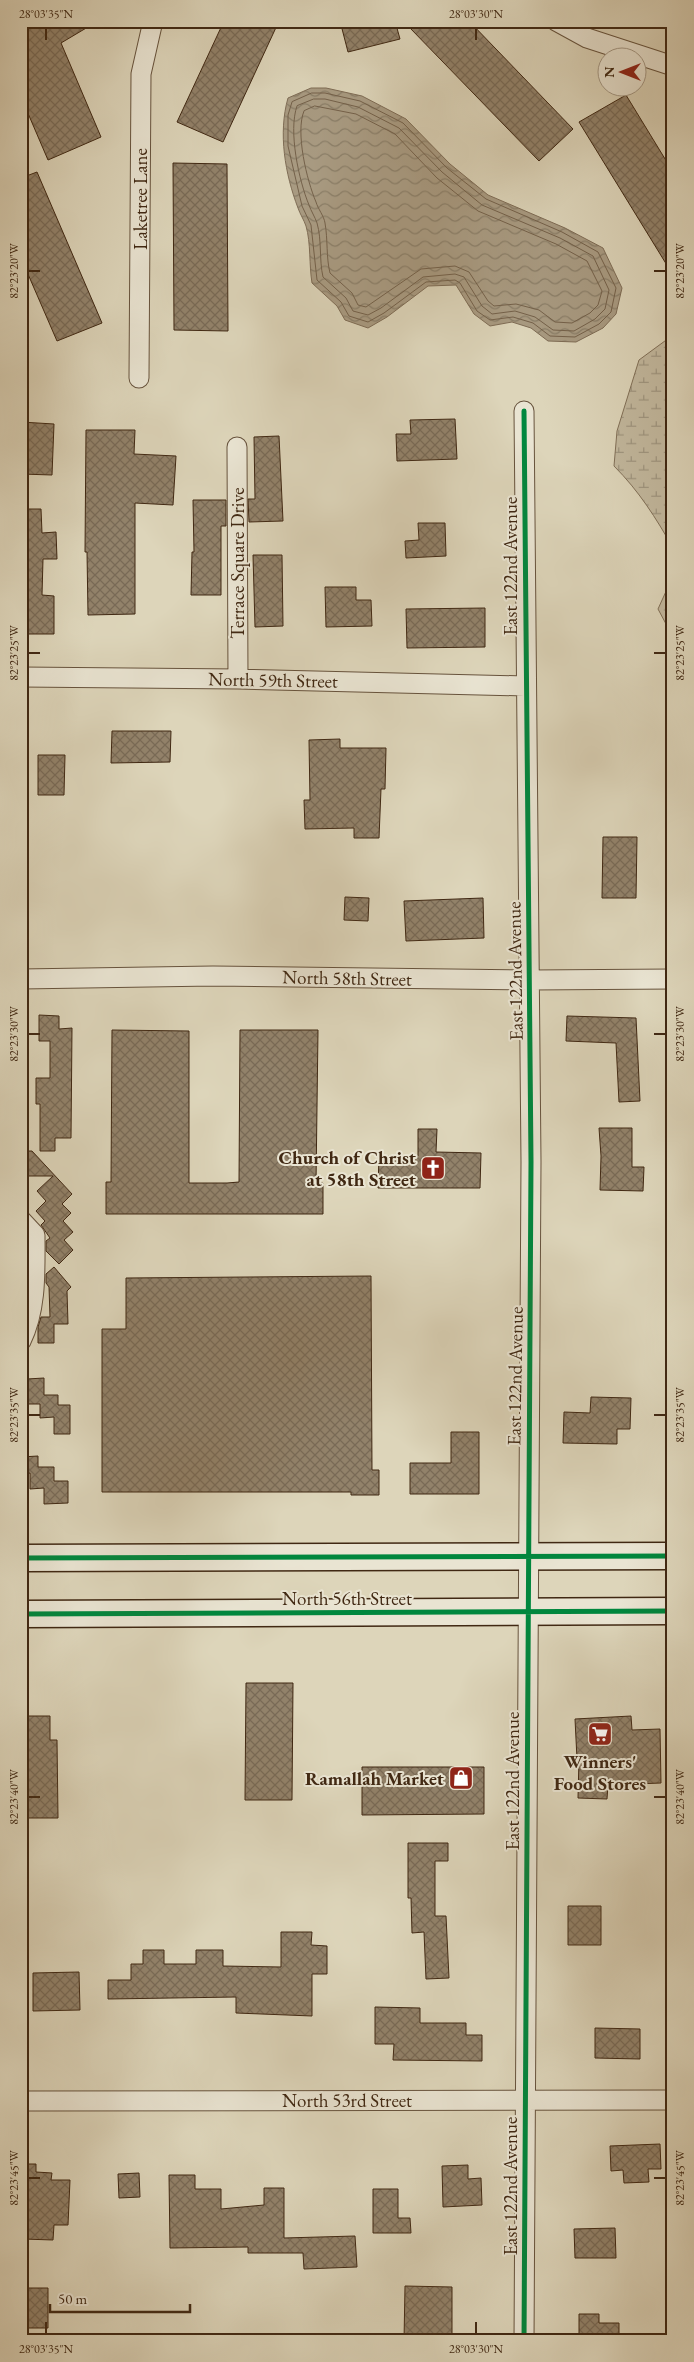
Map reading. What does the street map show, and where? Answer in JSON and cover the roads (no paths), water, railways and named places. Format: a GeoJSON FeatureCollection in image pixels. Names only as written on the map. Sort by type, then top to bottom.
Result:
{"type":"FeatureCollection","features":[{"type":"Feature","properties":{"kind":"main road"},"geometry":{"type":"LineString","coordinates":[[21,1558],[528,1558],[673,1556]]}},
{"type":"Feature","properties":{"kind":"main road","name":"North 56th Street"},"geometry":{"type":"LineString","coordinates":[[21,1614],[673,1611]]}},
{"type":"Feature","properties":{"kind":"street","name":"Laketree Lane"},"geometry":{"type":"LineString","coordinates":[[139,378],[140,74],[153,21]]}},
{"type":"Feature","properties":{"kind":"street"},"geometry":{"type":"LineString","coordinates":[[556,21],[588,38],[673,66]]}},
{"type":"Feature","properties":{"kind":"street","name":"East 122nd Avenue"},"geometry":{"type":"LineString","coordinates":[[524,411],[525,686],[532,1162],[527,1612],[524,2341]]}},
{"type":"Feature","properties":{"kind":"street","name":"Terrace Square Drive"},"geometry":{"type":"LineString","coordinates":[[237,447],[238,679]]}},
{"type":"Feature","properties":{"kind":"street","name":"North 59th Street"},"geometry":{"type":"LineString","coordinates":[[21,677],[238,679],[525,686]]}},
{"type":"Feature","properties":{"kind":"street","name":"North 58th Street"},"geometry":{"type":"LineString","coordinates":[[21,979],[213,976],[530,980],[673,979]]}},
{"type":"Feature","properties":{"kind":"street"},"geometry":{"type":"LineString","coordinates":[[21,1220],[35,1235],[35,1282],[27,1330],[21,1341]]}},
{"type":"Feature","properties":{"kind":"street","name":"North 53rd Street"},"geometry":{"type":"LineString","coordinates":[[21,2101],[673,2100]]}},
{"type":"Feature","properties":{"kind":"water"},"geometry":{"type":"Polygon","coordinates":[[[311,88],[326,88],[362,96],[406,119],[450,164],[488,195],[565,228],[603,248],[622,288],[616,314],[603,328],[576,342],[548,341],[531,328],[512,322],[490,326],[474,314],[456,285],[428,286],[387,317],[368,328],[345,320],[337,306],[312,283],[308,233],[293,195],[286,167],[283,139],[288,98],[311,88]]]}},
{"type":"Feature","properties":{"kind":"place","name":"Church of Christ at 58th Street"},"geometry":{"type":"Point","coordinates":[433,1168]}},
{"type":"Feature","properties":{"kind":"place","name":"Winners' Food Stores"},"geometry":{"type":"Point","coordinates":[600,1734]}},
{"type":"Feature","properties":{"kind":"place","name":"Ramallah Market"},"geometry":{"type":"Point","coordinates":[461,1778]}}]}
